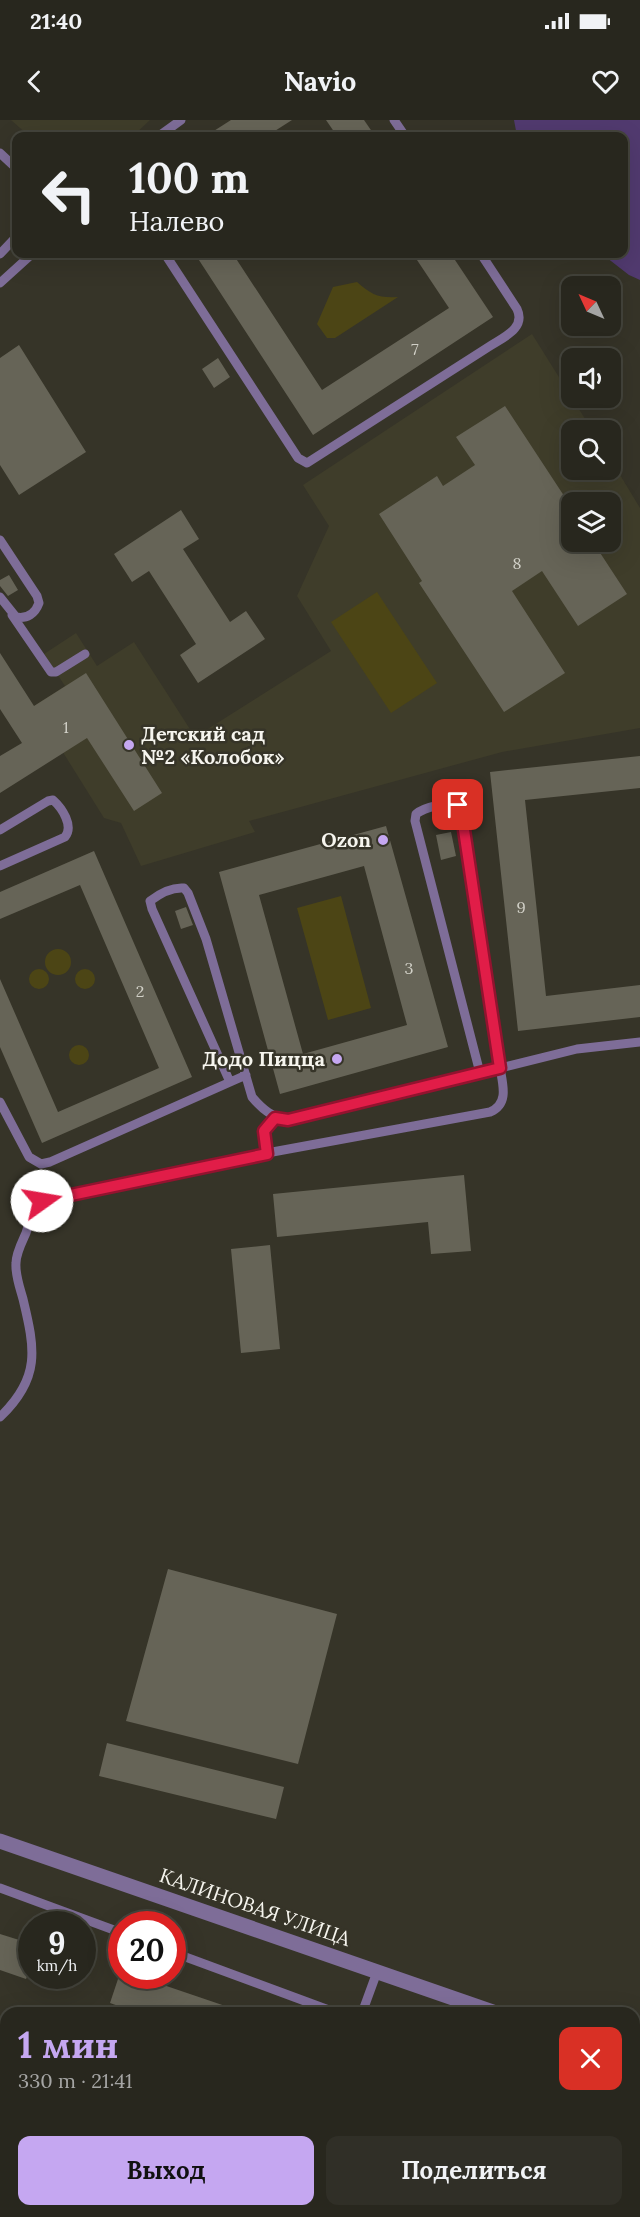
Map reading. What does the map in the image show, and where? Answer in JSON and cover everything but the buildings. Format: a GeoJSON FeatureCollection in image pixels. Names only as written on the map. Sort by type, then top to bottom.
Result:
{"type":"FeatureCollection","features":[{"type":"Feature","properties":{"kind":"street","name":"КАЛИНОВАЯ УЛИЦА"},"geometry":{"type":"LineString","coordinates":[[0,1841],[377,1972],[466,2007]]}},
{"type":"Feature","properties":{"kind":"lane"},"geometry":{"type":"LineString","coordinates":[[164,132],[181,120]]}},
{"type":"Feature","properties":{"kind":"lane"},"geometry":{"type":"LineString","coordinates":[[0,153],[12,164]]}},
{"type":"Feature","properties":{"kind":"lane"},"geometry":{"type":"LineString","coordinates":[[0,254],[12,241]]}},
{"type":"Feature","properties":{"kind":"lane"},"geometry":{"type":"LineString","coordinates":[[0,283],[28,258]]}},
{"type":"Feature","properties":{"kind":"lane"},"geometry":{"type":"LineString","coordinates":[[168,258],[298,458],[307,464],[498,341],[519,325],[521,317],[517,309],[484,258]]}},
{"type":"Feature","properties":{"kind":"lane"},"geometry":{"type":"LineString","coordinates":[[0,540],[37,596],[39,603],[30,616],[16,617],[10,613]]}},
{"type":"Feature","properties":{"kind":"lane"},"geometry":{"type":"LineString","coordinates":[[0,597],[51,672],[56,672],[85,654]]}},
{"type":"Feature","properties":{"kind":"lane"},"geometry":{"type":"LineString","coordinates":[[0,830],[53,800],[69,827],[69,832],[65,837],[0,866]]}},
{"type":"Feature","properties":{"kind":"lane"},"geometry":{"type":"LineString","coordinates":[[0,1417],[11,1406],[26,1382],[33,1358],[32,1336],[16,1263],[36,1206],[42,1201],[497,1109],[504,1095],[461,810],[458,805],[452,804],[422,810],[416,814],[415,821],[480,1073]]}},
{"type":"Feature","properties":{"kind":"lane"},"geometry":{"type":"LineString","coordinates":[[230,1082],[152,909],[150,901],[178,887],[184,888],[188,893],[206,939],[252,1097],[261,1108],[275,1118],[288,1120],[577,1049],[640,1041]]}},
{"type":"Feature","properties":{"kind":"lane"},"geometry":{"type":"LineString","coordinates":[[0,1102],[23,1148],[41,1164],[246,1075]]}},
{"type":"Feature","properties":{"kind":"lane"},"geometry":{"type":"LineString","coordinates":[[267,1154],[264,1131],[275,1118]]}},
{"type":"Feature","properties":{"kind":"lane"},"geometry":{"type":"LineString","coordinates":[[0,1888],[108,1928]]}},
{"type":"Feature","properties":{"kind":"lane"},"geometry":{"type":"LineString","coordinates":[[186,1957],[321,2007]]}},
{"type":"Feature","properties":{"kind":"lane"},"geometry":{"type":"LineString","coordinates":[[364,2007],[377,1972]]}},
{"type":"Feature","properties":{"kind":"shaded area"},"geometry":{"type":"Polygon","coordinates":[[[11,120],[150,120],[137,132],[24,132],[11,120]]]}},
{"type":"Feature","properties":{"kind":"shaded area"},"geometry":{"type":"Polygon","coordinates":[[[514,120],[640,120],[640,280],[629,275],[607,258],[628,258],[628,132],[516,132],[514,120]]]}},
{"type":"Feature","properties":{"kind":"shaded area"},"geometry":{"type":"Polygon","coordinates":[[[357,282],[376,295],[398,297],[335,338],[327,338],[317,324],[333,287],[357,282]]]}},
{"type":"Feature","properties":{"kind":"shaded area"},"geometry":{"type":"Polygon","coordinates":[[[532,334],[561,380],[561,408],[578,408],[586,420],[561,420],[561,480],[621,480],[621,477],[640,508],[640,728],[502,752],[249,821],[255,832],[141,866],[121,823],[104,818],[34,706],[65,686],[44,654],[76,633],[97,666],[134,642],[195,737],[331,651],[297,596],[329,526],[303,485],[532,334]]]}},
{"type":"Feature","properties":{"kind":"shaded area"},"geometry":{"type":"Polygon","coordinates":[[[377,592],[437,683],[391,713],[331,622],[377,592]]]}},
{"type":"Feature","properties":{"kind":"shaded area"},"geometry":{"type":"Polygon","coordinates":[[[341,896],[371,1008],[328,1020],[297,908],[341,896]]]}},
{"type":"Feature","properties":{"kind":"shaded area"},"geometry":{"type":"Polygon","coordinates":[[[58,949],[67,953],[71,962],[67,971],[58,975],[49,971],[45,962],[49,953],[58,949]]]}},
{"type":"Feature","properties":{"kind":"shaded area"},"geometry":{"type":"Polygon","coordinates":[[[39,969],[46,972],[49,979],[46,986],[39,989],[32,986],[29,979],[32,972],[39,969]]]}},
{"type":"Feature","properties":{"kind":"shaded area"},"geometry":{"type":"Polygon","coordinates":[[[85,969],[92,972],[95,979],[92,986],[85,989],[78,986],[75,979],[78,972],[85,969]]]}},
{"type":"Feature","properties":{"kind":"shaded area"},"geometry":{"type":"Polygon","coordinates":[[[79,1045],[86,1048],[89,1055],[86,1062],[79,1065],[72,1062],[69,1055],[72,1048],[79,1045]]]}},
{"type":"Feature","properties":{"kind":"place","name":"Детский сад №2 «Колобок»"},"geometry":{"type":"Point","coordinates":[129,745]}},
{"type":"Feature","properties":{"kind":"place","name":"Ozon"},"geometry":{"type":"Point","coordinates":[383,840]}},
{"type":"Feature","properties":{"kind":"place","name":"Додо Пицца"},"geometry":{"type":"Point","coordinates":[337,1059]}},
{"type":"Feature","properties":{"kind":"route"},"geometry":{"type":"LineString","coordinates":[[42,1201],[267,1154],[264,1131],[275,1118],[288,1120],[500,1068],[461,810],[458,805]]}}]}
